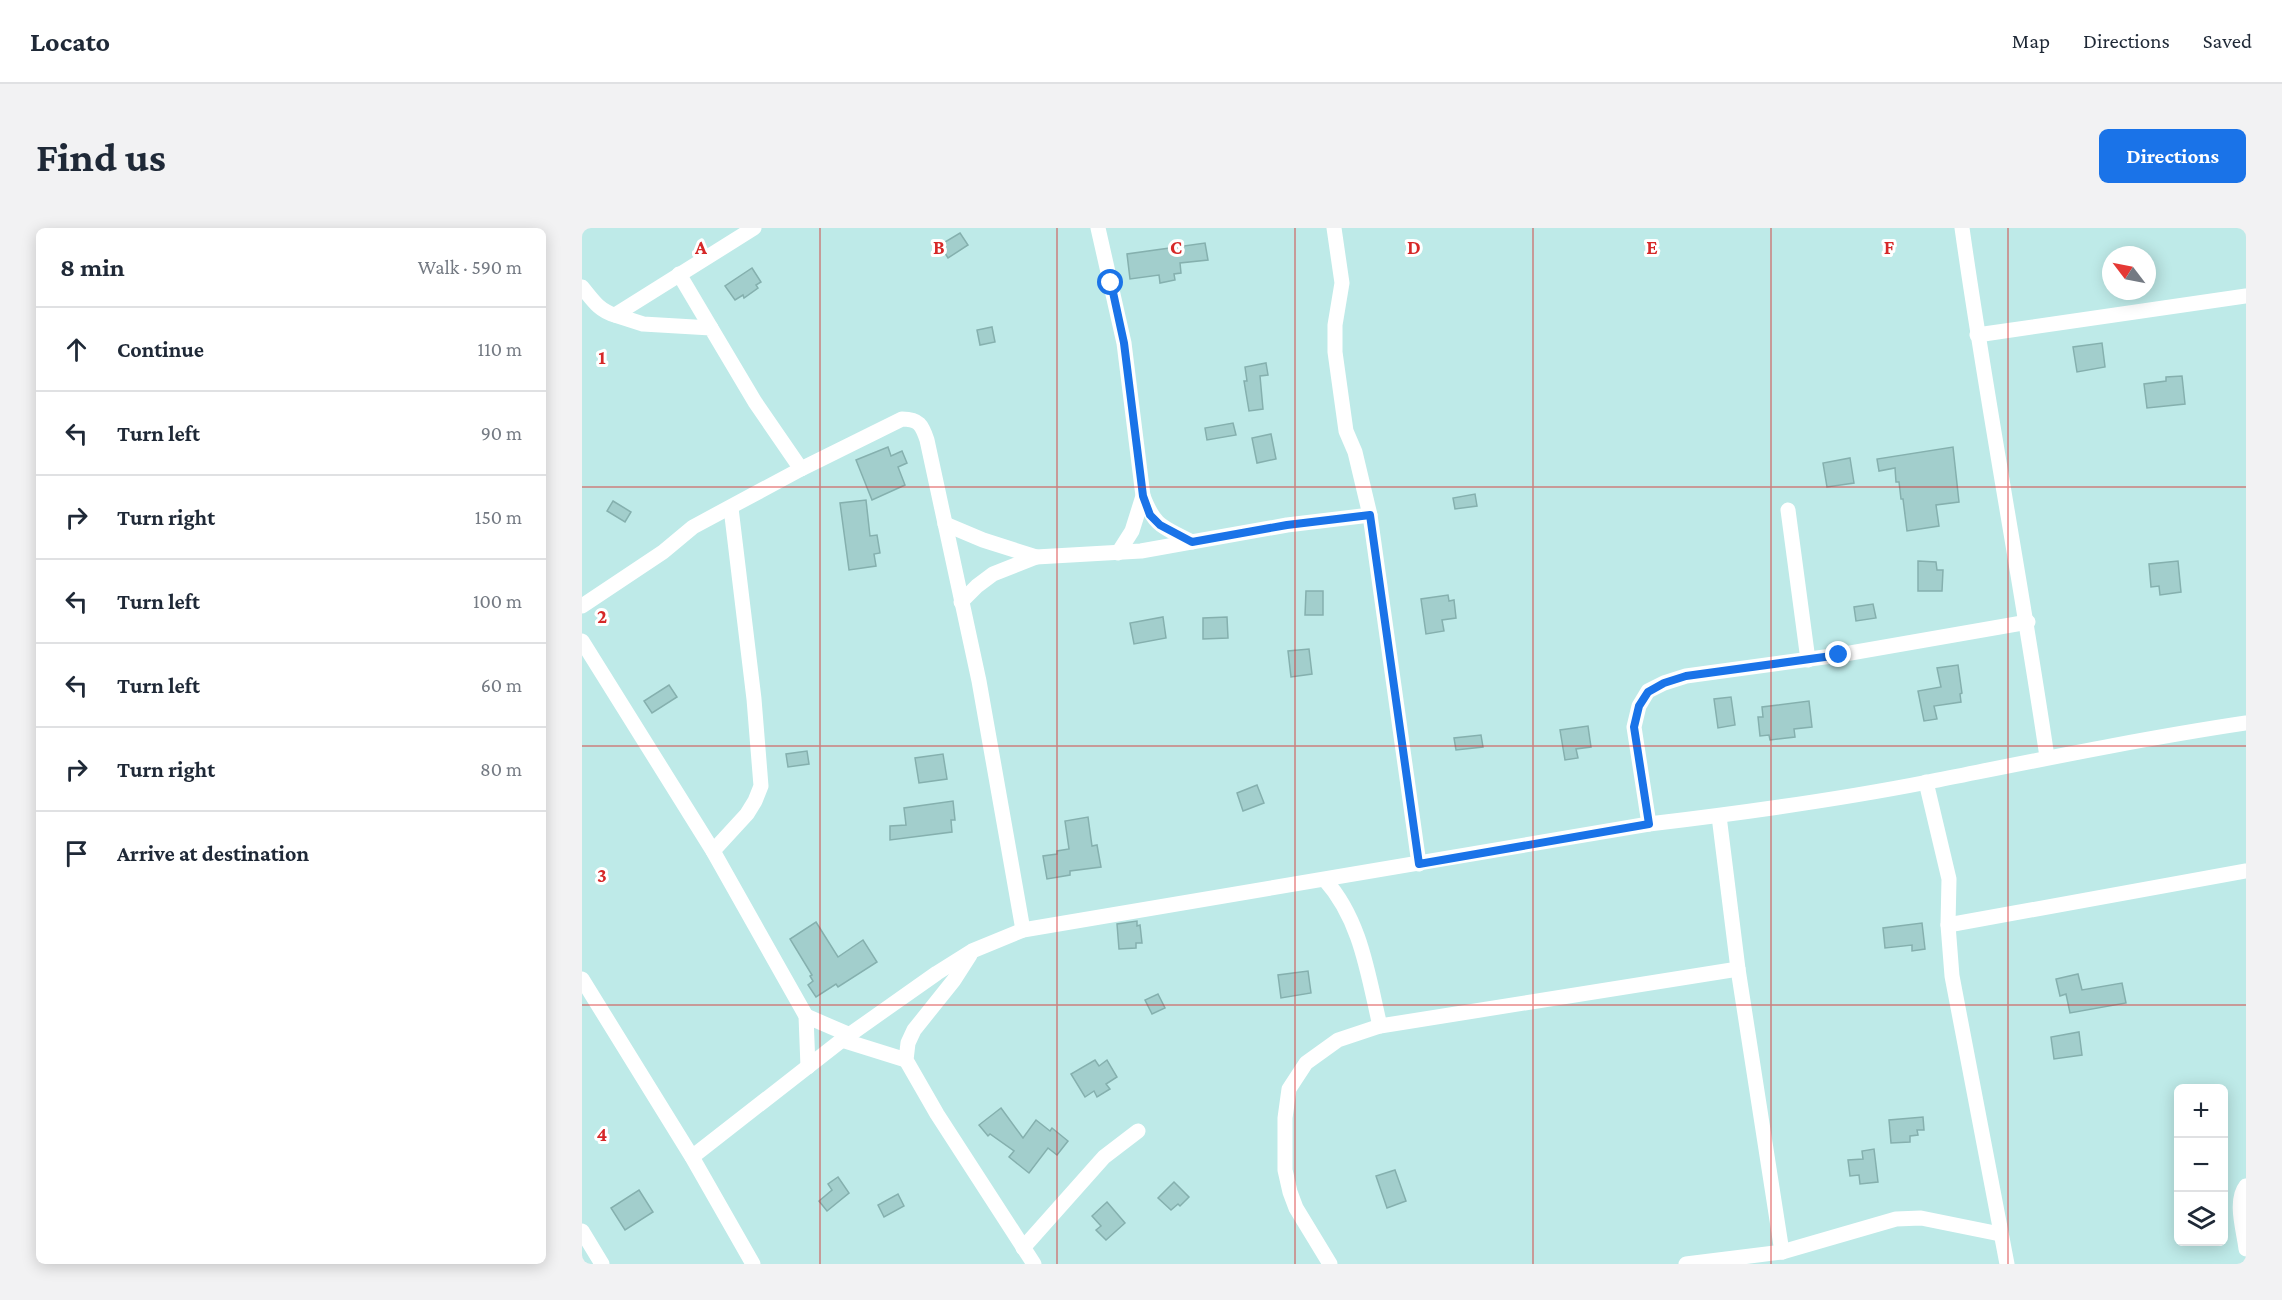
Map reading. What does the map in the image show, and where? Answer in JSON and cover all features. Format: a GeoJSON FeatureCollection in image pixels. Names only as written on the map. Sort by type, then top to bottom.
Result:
{"type":"FeatureCollection","features":[{"type":"Feature","properties":{"kind":"street"},"geometry":{"type":"LineString","coordinates":[[615,315],[754,228]]}},
{"type":"Feature","properties":{"kind":"street"},"geometry":{"type":"LineString","coordinates":[[1098,228],[1124,343],[1143,496],[1150,515],[1160,525],[1192,542]]}},
{"type":"Feature","properties":{"kind":"street"},"geometry":{"type":"LineString","coordinates":[[1334,228],[1342,283],[1335,325],[1335,352],[1346,431],[1355,452],[1370,515],[1419,864]]}},
{"type":"Feature","properties":{"kind":"street"},"geometry":{"type":"LineString","coordinates":[[1962,228],[1977,335],[2028,622],[2047,757]]}},
{"type":"Feature","properties":{"kind":"street"},"geometry":{"type":"LineString","coordinates":[[679,274],[755,402],[801,469]]}},
{"type":"Feature","properties":{"kind":"street"},"geometry":{"type":"LineString","coordinates":[[582,286],[596,305],[615,315],[643,324],[711,328]]}},
{"type":"Feature","properties":{"kind":"street"},"geometry":{"type":"LineString","coordinates":[[1977,335],[2246,296]]}},
{"type":"Feature","properties":{"kind":"street"},"geometry":{"type":"LineString","coordinates":[[582,606],[663,552],[693,527],[801,469],[902,418],[912,419],[922,424],[980,681],[1023,930]]}},
{"type":"Feature","properties":{"kind":"street"},"geometry":{"type":"LineString","coordinates":[[1118,553],[1132,531],[1143,496]]}},
{"type":"Feature","properties":{"kind":"street"},"geometry":{"type":"LineString","coordinates":[[713,851],[747,814],[756,801],[761,786],[750,666],[731,508]]}},
{"type":"Feature","properties":{"kind":"street"},"geometry":{"type":"LineString","coordinates":[[1788,510],[1808,660]]}},
{"type":"Feature","properties":{"kind":"street"},"geometry":{"type":"LineString","coordinates":[[962,602],[977,586],[993,574],[1036,557],[1118,553],[1287,525],[1370,515]]}},
{"type":"Feature","properties":{"kind":"street"},"geometry":{"type":"LineString","coordinates":[[945,524],[983,540],[1036,557]]}},
{"type":"Feature","properties":{"kind":"street"},"geometry":{"type":"LineString","coordinates":[[1649,824],[1634,727],[1639,706],[1648,692],[1664,683],[1686,676],[1808,660],[2028,622]]}},
{"type":"Feature","properties":{"kind":"street"},"geometry":{"type":"LineString","coordinates":[[582,641],[713,851],[806,1016],[808,1067]]}},
{"type":"Feature","properties":{"kind":"street"},"geometry":{"type":"LineString","coordinates":[[692,1157],[846,1037],[937,973],[972,951],[1023,930],[1649,824],[1719,816],[1926,782],[2047,757],[2246,723]]}},
{"type":"Feature","properties":{"kind":"street"},"geometry":{"type":"LineString","coordinates":[[1926,782],[1949,879],[1948,925],[1952,976],[2007,1264]]}},
{"type":"Feature","properties":{"kind":"street"},"geometry":{"type":"LineString","coordinates":[[1719,816],[1738,969],[1782,1252]]}},
{"type":"Feature","properties":{"kind":"street"},"geometry":{"type":"LineString","coordinates":[[1948,925],[2246,871]]}},
{"type":"Feature","properties":{"kind":"street"},"geometry":{"type":"LineString","coordinates":[[1325,880],[1336,892],[1350,916],[1361,947],[1380,1026]]}},
{"type":"Feature","properties":{"kind":"street"},"geometry":{"type":"LineString","coordinates":[[972,951],[954,980],[914,1030],[908,1043],[906,1060],[937,1114],[1034,1264]]}},
{"type":"Feature","properties":{"kind":"street"},"geometry":{"type":"LineString","coordinates":[[1330,1264],[1296,1208],[1285,1170],[1285,1118],[1289,1089],[1306,1063],[1338,1040],[1380,1026],[1738,969]]}},
{"type":"Feature","properties":{"kind":"street"},"geometry":{"type":"LineString","coordinates":[[583,982],[692,1157],[753,1264]]}},
{"type":"Feature","properties":{"kind":"street"},"geometry":{"type":"LineString","coordinates":[[806,1016],[846,1037],[906,1060]]}},
{"type":"Feature","properties":{"kind":"street"},"geometry":{"type":"LineString","coordinates":[[1023,1248],[1104,1158],[1138,1131]]}},
{"type":"Feature","properties":{"kind":"street"},"geometry":{"type":"LineString","coordinates":[[2246,1186],[2243,1188],[2240,1200],[2246,1249]]}},
{"type":"Feature","properties":{"kind":"street"},"geometry":{"type":"LineString","coordinates":[[1686,1264],[1782,1252],[1896,1219],[1921,1218],[2000,1234]]}},
{"type":"Feature","properties":{"kind":"street"},"geometry":{"type":"LineString","coordinates":[[582,1231],[602,1264]]}},
{"type":"Feature","properties":{"kind":"building"},"geometry":{"type":"Polygon","coordinates":[[[960,233],[968,245],[948,258],[940,245],[960,233]]]}},
{"type":"Feature","properties":{"kind":"building"},"geometry":{"type":"Polygon","coordinates":[[[1205,243],[1208,260],[1180,263],[1181,273],[1174,274],[1175,280],[1160,283],[1159,275],[1130,279],[1127,254],[1205,243]]]}},
{"type":"Feature","properties":{"kind":"building"},"geometry":{"type":"Polygon","coordinates":[[[752,268],[761,282],[756,285],[758,288],[744,298],[743,295],[735,300],[725,286],[752,268]]]}},
{"type":"Feature","properties":{"kind":"building"},"geometry":{"type":"Polygon","coordinates":[[[992,327],[995,342],[980,345],[977,330],[992,327]]]}},
{"type":"Feature","properties":{"kind":"building"},"geometry":{"type":"Polygon","coordinates":[[[2102,343],[2105,367],[2077,372],[2073,347],[2102,343]]]}},
{"type":"Feature","properties":{"kind":"building"},"geometry":{"type":"Polygon","coordinates":[[[1266,363],[1268,375],[1260,376],[1263,409],[1249,411],[1244,381],[1247,381],[1245,367],[1266,363]]]}},
{"type":"Feature","properties":{"kind":"building"},"geometry":{"type":"Polygon","coordinates":[[[2182,376],[2185,404],[2147,408],[2144,384],[2166,381],[2166,377],[2182,376]]]}},
{"type":"Feature","properties":{"kind":"building"},"geometry":{"type":"Polygon","coordinates":[[[1233,423],[1236,435],[1207,440],[1205,428],[1233,423]]]}},
{"type":"Feature","properties":{"kind":"building"},"geometry":{"type":"Polygon","coordinates":[[[1271,434],[1276,459],[1257,463],[1252,438],[1271,434]]]}},
{"type":"Feature","properties":{"kind":"building"},"geometry":{"type":"Polygon","coordinates":[[[888,447],[891,456],[902,451],[907,463],[898,467],[905,485],[872,500],[856,460],[888,447]]]}},
{"type":"Feature","properties":{"kind":"building"},"geometry":{"type":"Polygon","coordinates":[[[1953,447],[1959,502],[1936,505],[1939,526],[1907,531],[1903,499],[1901,499],[1899,482],[1896,482],[1895,468],[1879,471],[1877,459],[1953,447]]]}},
{"type":"Feature","properties":{"kind":"building"},"geometry":{"type":"Polygon","coordinates":[[[1850,458],[1854,483],[1827,487],[1823,463],[1850,458]]]}},
{"type":"Feature","properties":{"kind":"building"},"geometry":{"type":"Polygon","coordinates":[[[1475,494],[1477,506],[1455,509],[1453,498],[1475,494]]]}},
{"type":"Feature","properties":{"kind":"building"},"geometry":{"type":"Polygon","coordinates":[[[866,500],[870,536],[877,535],[880,553],[874,554],[876,566],[849,570],[840,503],[866,500]]]}},
{"type":"Feature","properties":{"kind":"building"},"geometry":{"type":"Polygon","coordinates":[[[613,501],[631,512],[625,522],[607,511],[613,501]]]}},
{"type":"Feature","properties":{"kind":"building"},"geometry":{"type":"Polygon","coordinates":[[[1918,561],[1936,562],[1937,570],[1943,570],[1942,591],[1918,591],[1918,561]]]}},
{"type":"Feature","properties":{"kind":"building"},"geometry":{"type":"Polygon","coordinates":[[[2178,561],[2181,592],[2160,595],[2159,586],[2151,587],[2149,564],[2178,561]]]}},
{"type":"Feature","properties":{"kind":"building"},"geometry":{"type":"Polygon","coordinates":[[[1306,591],[1323,591],[1323,615],[1305,615],[1306,591]]]}},
{"type":"Feature","properties":{"kind":"building"},"geometry":{"type":"Polygon","coordinates":[[[1448,595],[1449,601],[1454,600],[1456,618],[1442,620],[1444,631],[1426,634],[1421,599],[1448,595]]]}},
{"type":"Feature","properties":{"kind":"building"},"geometry":{"type":"Polygon","coordinates":[[[1873,604],[1876,618],[1856,621],[1854,607],[1873,604]]]}},
{"type":"Feature","properties":{"kind":"building"},"geometry":{"type":"Polygon","coordinates":[[[1163,617],[1166,638],[1134,644],[1130,623],[1163,617]]]}},
{"type":"Feature","properties":{"kind":"building"},"geometry":{"type":"Polygon","coordinates":[[[1227,617],[1228,638],[1203,639],[1203,618],[1227,617]]]}},
{"type":"Feature","properties":{"kind":"building"},"geometry":{"type":"Polygon","coordinates":[[[1309,649],[1312,674],[1291,677],[1288,651],[1309,649]]]}},
{"type":"Feature","properties":{"kind":"building"},"geometry":{"type":"Polygon","coordinates":[[[1958,665],[1961,702],[1934,706],[1937,719],[1924,721],[1918,691],[1941,687],[1937,668],[1958,665]]]}},
{"type":"Feature","properties":{"kind":"building"},"geometry":{"type":"Polygon","coordinates":[[[669,685],[677,697],[652,713],[644,701],[669,685]]]}},
{"type":"Feature","properties":{"kind":"building"},"geometry":{"type":"Polygon","coordinates":[[[1731,697],[1735,725],[1718,728],[1714,699],[1731,697]]]}},
{"type":"Feature","properties":{"kind":"building"},"geometry":{"type":"Polygon","coordinates":[[[1809,701],[1812,727],[1794,729],[1795,737],[1770,740],[1769,735],[1760,736],[1758,717],[1763,717],[1762,707],[1809,701]]]}},
{"type":"Feature","properties":{"kind":"building"},"geometry":{"type":"Polygon","coordinates":[[[1588,726],[1591,747],[1576,749],[1578,758],[1565,760],[1560,730],[1588,726]]]}},
{"type":"Feature","properties":{"kind":"building"},"geometry":{"type":"Polygon","coordinates":[[[1481,735],[1483,747],[1456,750],[1454,738],[1481,735]]]}},
{"type":"Feature","properties":{"kind":"building"},"geometry":{"type":"Polygon","coordinates":[[[807,751],[809,764],[788,767],[786,754],[807,751]]]}},
{"type":"Feature","properties":{"kind":"building"},"geometry":{"type":"Polygon","coordinates":[[[943,754],[947,779],[919,783],[915,758],[943,754]]]}},
{"type":"Feature","properties":{"kind":"building"},"geometry":{"type":"Polygon","coordinates":[[[1257,785],[1264,803],[1243,811],[1237,793],[1257,785]]]}},
{"type":"Feature","properties":{"kind":"building"},"geometry":{"type":"Polygon","coordinates":[[[953,801],[955,820],[951,820],[952,832],[890,840],[890,826],[906,825],[904,808],[953,801]]]}},
{"type":"Feature","properties":{"kind":"building"},"geometry":{"type":"Polygon","coordinates":[[[1088,817],[1092,846],[1097,845],[1101,867],[1070,871],[1070,875],[1047,879],[1043,856],[1069,849],[1065,821],[1088,817]]]}},
{"type":"Feature","properties":{"kind":"building"},"geometry":{"type":"Polygon","coordinates":[[[1137,921],[1137,926],[1140,925],[1142,943],[1136,943],[1136,948],[1119,949],[1117,924],[1137,921]]]}},
{"type":"Feature","properties":{"kind":"building"},"geometry":{"type":"Polygon","coordinates":[[[816,922],[838,957],[863,940],[877,962],[838,987],[836,984],[816,997],[808,985],[813,981],[810,976],[812,975],[790,939],[816,922]]]}},
{"type":"Feature","properties":{"kind":"building"},"geometry":{"type":"Polygon","coordinates":[[[1922,923],[1925,949],[1912,951],[1912,945],[1885,948],[1883,928],[1922,923]]]}},
{"type":"Feature","properties":{"kind":"building"},"geometry":{"type":"Polygon","coordinates":[[[1308,971],[1311,993],[1281,998],[1278,975],[1308,971]]]}},
{"type":"Feature","properties":{"kind":"building"},"geometry":{"type":"Polygon","coordinates":[[[2078,974],[2082,990],[2122,983],[2126,1003],[2070,1013],[2066,994],[2060,996],[2056,979],[2078,974]]]}},
{"type":"Feature","properties":{"kind":"building"},"geometry":{"type":"Polygon","coordinates":[[[1158,994],[1165,1008],[1152,1014],[1145,1000],[1158,994]]]}},
{"type":"Feature","properties":{"kind":"building"},"geometry":{"type":"Polygon","coordinates":[[[2079,1032],[2082,1055],[2054,1059],[2051,1037],[2079,1032]]]}},
{"type":"Feature","properties":{"kind":"building"},"geometry":{"type":"Polygon","coordinates":[[[1095,1060],[1099,1066],[1107,1060],[1117,1077],[1106,1084],[1110,1089],[1097,1097],[1094,1091],[1085,1097],[1071,1074],[1095,1060]]]}},
{"type":"Feature","properties":{"kind":"building"},"geometry":{"type":"Polygon","coordinates":[[[1001,1108],[1023,1138],[1036,1120],[1050,1131],[1052,1128],[1068,1141],[1057,1155],[1048,1148],[1029,1173],[1009,1157],[1014,1151],[990,1134],[988,1136],[979,1125],[1001,1108]]]}},
{"type":"Feature","properties":{"kind":"building"},"geometry":{"type":"Polygon","coordinates":[[[1923,1117],[1924,1130],[1917,1130],[1918,1135],[1910,1136],[1910,1142],[1891,1143],[1889,1120],[1923,1117]]]}},
{"type":"Feature","properties":{"kind":"building"},"geometry":{"type":"Polygon","coordinates":[[[1874,1149],[1878,1182],[1860,1184],[1859,1175],[1850,1176],[1848,1160],[1863,1159],[1862,1151],[1874,1149]]]}},
{"type":"Feature","properties":{"kind":"building"},"geometry":{"type":"Polygon","coordinates":[[[1395,1170],[1406,1201],[1387,1208],[1376,1176],[1395,1170]]]}},
{"type":"Feature","properties":{"kind":"building"},"geometry":{"type":"Polygon","coordinates":[[[838,1177],[849,1193],[827,1211],[819,1201],[832,1190],[828,1184],[838,1177]]]}},
{"type":"Feature","properties":{"kind":"building"},"geometry":{"type":"Polygon","coordinates":[[[1174,1182],[1189,1197],[1180,1206],[1178,1204],[1171,1210],[1158,1198],[1174,1182]]]}},
{"type":"Feature","properties":{"kind":"building"},"geometry":{"type":"Polygon","coordinates":[[[639,1190],[653,1212],[625,1230],[611,1208],[639,1190]]]}},
{"type":"Feature","properties":{"kind":"building"},"geometry":{"type":"Polygon","coordinates":[[[898,1194],[904,1206],[884,1217],[878,1205],[898,1194]]]}},
{"type":"Feature","properties":{"kind":"building"},"geometry":{"type":"Polygon","coordinates":[[[1107,1202],[1125,1223],[1106,1240],[1096,1230],[1101,1226],[1092,1216],[1107,1202]]]}},
{"type":"Feature","properties":{"kind":"route"},"geometry":{"type":"LineString","coordinates":[[1111,283],[1124,343],[1143,496],[1150,515],[1160,525],[1192,542],[1325,519],[1370,515],[1419,864],[1649,824],[1634,727],[1639,706],[1648,692],[1664,683],[1686,676],[1839,655]]}}]}
